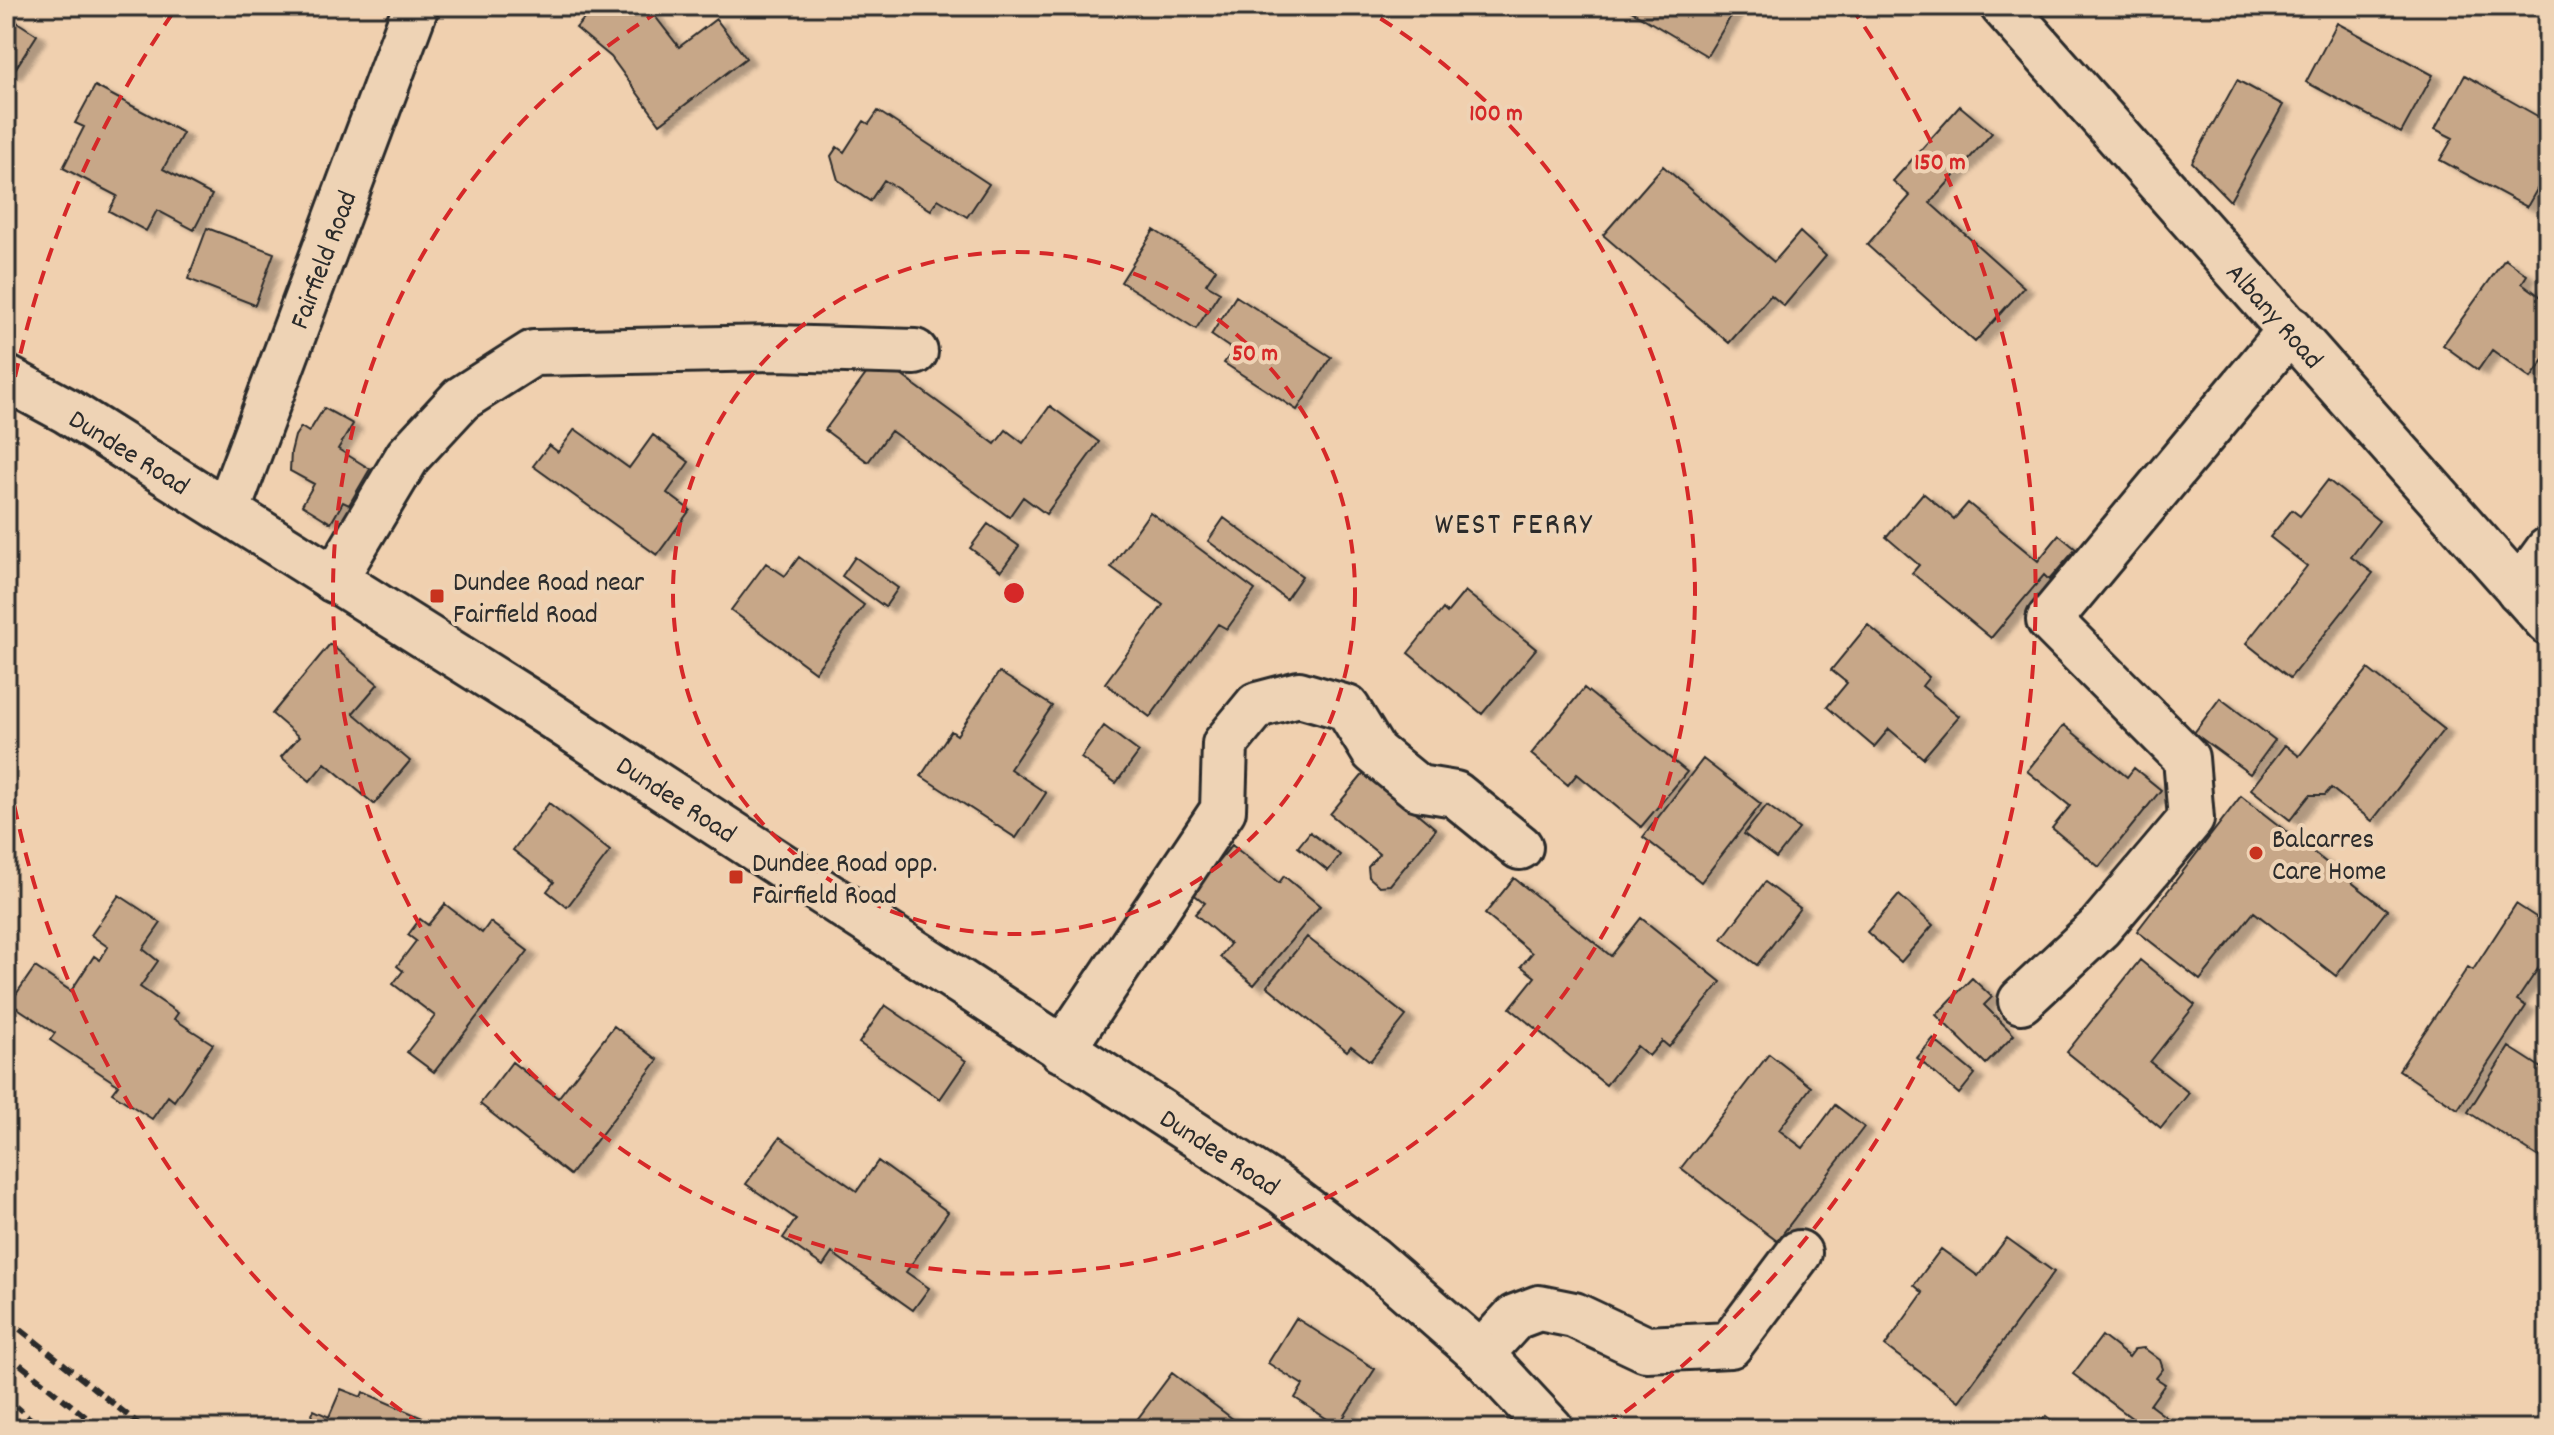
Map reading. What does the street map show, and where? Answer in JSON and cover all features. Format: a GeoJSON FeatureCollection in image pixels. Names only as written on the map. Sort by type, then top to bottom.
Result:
{"type":"FeatureCollection","features":[{"type":"Feature","properties":{"kind":"main road","name":"Fairfield Road"},"geometry":{"type":"LineString","coordinates":[[227,512],[416,6]]}},
{"type":"Feature","properties":{"kind":"main road","name":"Albany Road"},"geometry":{"type":"LineString","coordinates":[[2003,6],[2548,622]]}},
{"type":"Feature","properties":{"kind":"main road"},"geometry":{"type":"LineString","coordinates":[[2021,1001],[2099,928],[2191,819],[2186,758],[2049,620],[2291,329]]}},
{"type":"Feature","properties":{"kind":"main road"},"geometry":{"type":"LineString","coordinates":[[334,580],[408,456],[461,399],[533,353],[777,348],[915,352]]}},
{"type":"Feature","properties":{"kind":"main road","name":"Dundee Road"},"geometry":{"type":"LineString","coordinates":[[6,378],[67,411],[533,704],[1279,1189],[1372,1259],[1481,1354],[1551,1429]]}},
{"type":"Feature","properties":{"kind":"main road"},"geometry":{"type":"LineString","coordinates":[[2519,590],[2548,550]]}},
{"type":"Feature","properties":{"kind":"main road"},"geometry":{"type":"LineString","coordinates":[[1062,1050],[1223,810],[1225,744],[1257,705],[1299,694],[1347,708],[1374,752],[1418,788],[1455,794],[1520,847]]}},
{"type":"Feature","properties":{"kind":"main road"},"geometry":{"type":"LineString","coordinates":[[1481,1354],[1515,1317],[1539,1308],[1574,1315],[1646,1349],[1730,1345],[1799,1253]]}},
{"type":"Feature","properties":{"kind":"path"},"geometry":{"type":"LineString","coordinates":[[6,1397],[43,1429]]}},
{"type":"Feature","properties":{"kind":"building"},"geometry":{"type":"Polygon","coordinates":[[[595,6],[642,6],[654,15],[679,47],[716,19],[746,58],[660,124],[611,57],[576,28],[595,6]]]}},
{"type":"Feature","properties":{"kind":"building"},"geometry":{"type":"Polygon","coordinates":[[[1623,6],[1737,6],[1707,56],[1623,6]]]}},
{"type":"Feature","properties":{"kind":"building"},"geometry":{"type":"Polygon","coordinates":[[[6,15],[37,35],[12,74],[6,70],[6,15]]]}},
{"type":"Feature","properties":{"kind":"building"},"geometry":{"type":"Polygon","coordinates":[[[2337,23],[2433,75],[2401,133],[2306,82],[2337,23]]]}},
{"type":"Feature","properties":{"kind":"building"},"geometry":{"type":"Polygon","coordinates":[[[2465,75],[2548,122],[2548,170],[2527,207],[2440,160],[2453,138],[2435,129],[2465,75]]]}},
{"type":"Feature","properties":{"kind":"building"},"geometry":{"type":"Polygon","coordinates":[[[2237,80],[2283,105],[2230,201],[2192,162],[2237,80]]]}},
{"type":"Feature","properties":{"kind":"building"},"geometry":{"type":"Polygon","coordinates":[[[95,86],[183,133],[163,169],[212,195],[194,230],[157,210],[146,231],[109,211],[117,196],[63,168],[84,127],[75,123],[95,86]]]}},
{"type":"Feature","properties":{"kind":"building"},"geometry":{"type":"Polygon","coordinates":[[[1960,106],[1992,133],[1930,203],[2024,287],[1975,342],[1867,245],[1910,196],[1893,181],[1960,106]]]}},
{"type":"Feature","properties":{"kind":"building"},"geometry":{"type":"Polygon","coordinates":[[[878,111],[989,184],[967,217],[938,199],[931,210],[884,180],[870,201],[838,180],[831,156],[837,147],[844,152],[864,121],[869,124],[878,111]]]}},
{"type":"Feature","properties":{"kind":"building"},"geometry":{"type":"Polygon","coordinates":[[[1663,166],[1774,262],[1800,232],[1826,256],[1784,306],[1771,295],[1729,343],[1603,235],[1663,166]]]}},
{"type":"Feature","properties":{"kind":"building"},"geometry":{"type":"Polygon","coordinates":[[[207,228],[274,253],[255,305],[188,279],[207,228]]]}},
{"type":"Feature","properties":{"kind":"building"},"geometry":{"type":"Polygon","coordinates":[[[1154,230],[1216,269],[1206,284],[1220,292],[1196,329],[1121,282],[1154,230]]]}},
{"type":"Feature","properties":{"kind":"building"},"geometry":{"type":"Polygon","coordinates":[[[2505,259],[2527,275],[2522,283],[2548,302],[2548,354],[2531,378],[2492,350],[2478,370],[2443,345],[2505,259]]]}},
{"type":"Feature","properties":{"kind":"building"},"geometry":{"type":"Polygon","coordinates":[[[1236,296],[1331,357],[1297,410],[1224,363],[1233,350],[1211,335],[1236,296]]]}},
{"type":"Feature","properties":{"kind":"building"},"geometry":{"type":"Polygon","coordinates":[[[878,358],[995,444],[1006,430],[1023,443],[1050,406],[1099,442],[1046,514],[1023,497],[1009,517],[891,431],[868,462],[825,430],[878,358]]]}},
{"type":"Feature","properties":{"kind":"building"},"geometry":{"type":"Polygon","coordinates":[[[324,408],[353,424],[338,449],[370,469],[349,505],[343,502],[331,523],[302,505],[314,484],[290,471],[295,436],[301,427],[309,432],[324,408]]]}},
{"type":"Feature","properties":{"kind":"building"},"geometry":{"type":"Polygon","coordinates":[[[575,429],[629,468],[653,435],[689,462],[667,493],[690,510],[657,555],[533,466],[549,445],[558,452],[575,429]]]}},
{"type":"Feature","properties":{"kind":"building"},"geometry":{"type":"Polygon","coordinates":[[[2328,480],[2379,521],[2351,557],[2373,573],[2290,678],[2246,643],[2307,566],[2270,537],[2292,510],[2300,516],[2328,480]]]}},
{"type":"Feature","properties":{"kind":"building"},"geometry":{"type":"Polygon","coordinates":[[[1923,493],[1954,519],[1968,503],[2038,561],[2059,535],[2076,549],[2049,580],[2044,575],[1991,638],[1912,573],[1919,565],[1886,537],[1923,493]]]}},
{"type":"Feature","properties":{"kind":"building"},"geometry":{"type":"Polygon","coordinates":[[[1150,512],[1255,590],[1227,629],[1218,624],[1150,717],[1105,683],[1163,605],[1111,567],[1150,512]]]}},
{"type":"Feature","properties":{"kind":"building"},"geometry":{"type":"Polygon","coordinates":[[[1224,518],[1302,576],[1286,599],[1208,541],[1224,518]]]}},
{"type":"Feature","properties":{"kind":"building"},"geometry":{"type":"Polygon","coordinates":[[[988,524],[1019,546],[1001,571],[970,548],[988,524]]]}},
{"type":"Feature","properties":{"kind":"building"},"geometry":{"type":"Polygon","coordinates":[[[799,557],[864,605],[815,672],[731,610],[766,563],[785,576],[799,557]]]}},
{"type":"Feature","properties":{"kind":"building"},"geometry":{"type":"Polygon","coordinates":[[[855,557],[898,588],[885,607],[842,576],[855,557]]]}},
{"type":"Feature","properties":{"kind":"building"},"geometry":{"type":"Polygon","coordinates":[[[1465,591],[1536,649],[1482,714],[1408,653],[1443,609],[1447,613],[1465,591]]]}},
{"type":"Feature","properties":{"kind":"building"},"geometry":{"type":"Polygon","coordinates":[[[1868,625],[1929,677],[1922,686],[1959,716],[1923,758],[1889,729],[1874,747],[1827,707],[1847,683],[1831,670],[1868,625]]]}},
{"type":"Feature","properties":{"kind":"building"},"geometry":{"type":"Polygon","coordinates":[[[330,644],[378,684],[353,713],[410,761],[374,804],[325,763],[310,781],[281,757],[299,737],[272,714],[330,644]]]}},
{"type":"Feature","properties":{"kind":"building"},"geometry":{"type":"Polygon","coordinates":[[[2368,669],[2444,729],[2372,821],[2331,788],[2325,795],[2310,795],[2290,820],[2251,789],[2285,745],[2299,756],[2368,669]]]}},
{"type":"Feature","properties":{"kind":"building"},"geometry":{"type":"Polygon","coordinates":[[[999,672],[1052,706],[1010,769],[1046,793],[1016,838],[921,776],[951,731],[957,735],[999,672]]]}},
{"type":"Feature","properties":{"kind":"building"},"geometry":{"type":"Polygon","coordinates":[[[1584,688],[1687,772],[1641,827],[1577,774],[1568,785],[1531,754],[1584,688]]]}},
{"type":"Feature","properties":{"kind":"building"},"geometry":{"type":"Polygon","coordinates":[[[2220,698],[2275,740],[2250,774],[2194,733],[2220,698]]]}},
{"type":"Feature","properties":{"kind":"building"},"geometry":{"type":"Polygon","coordinates":[[[2064,725],[2127,777],[2134,768],[2161,790],[2099,867],[2052,828],[2070,806],[2027,771],[2064,725]]]}},
{"type":"Feature","properties":{"kind":"building"},"geometry":{"type":"Polygon","coordinates":[[[1104,726],[1139,752],[1116,783],[1081,758],[1104,726]]]}},
{"type":"Feature","properties":{"kind":"building"},"geometry":{"type":"Polygon","coordinates":[[[1703,759],[1761,804],[1701,882],[1643,837],[1703,759]]]}},
{"type":"Feature","properties":{"kind":"building"},"geometry":{"type":"Polygon","coordinates":[[[1366,771],[1436,829],[1390,885],[1379,886],[1369,877],[1368,867],[1379,854],[1330,814],[1366,771]]]}},
{"type":"Feature","properties":{"kind":"building","name":"Balcarres Care Home"},"geometry":{"type":"Polygon","coordinates":[[[2241,796],[2387,910],[2336,976],[2254,912],[2200,980],[2137,931],[2241,796]]]}},
{"type":"Feature","properties":{"kind":"building"},"geometry":{"type":"Polygon","coordinates":[[[549,803],[610,851],[567,907],[547,891],[554,882],[513,850],[549,803]]]}},
{"type":"Feature","properties":{"kind":"building"},"geometry":{"type":"Polygon","coordinates":[[[1767,805],[1799,829],[1776,858],[1744,834],[1767,805]]]}},
{"type":"Feature","properties":{"kind":"building"},"geometry":{"type":"Polygon","coordinates":[[[1310,832],[1340,855],[1328,871],[1298,847],[1310,832]]]}},
{"type":"Feature","properties":{"kind":"building"},"geometry":{"type":"Polygon","coordinates":[[[1232,845],[1279,883],[1284,876],[1320,906],[1254,985],[1220,957],[1230,944],[1195,914],[1205,903],[1192,893],[1232,845]]]}},
{"type":"Feature","properties":{"kind":"building"},"geometry":{"type":"Polygon","coordinates":[[[1514,878],[1611,956],[1641,918],[1721,982],[1669,1047],[1662,1041],[1649,1056],[1637,1046],[1606,1085],[1510,1008],[1535,977],[1521,966],[1532,953],[1485,914],[1514,878]]]}},
{"type":"Feature","properties":{"kind":"building"},"geometry":{"type":"Polygon","coordinates":[[[1765,882],[1800,908],[1757,965],[1722,939],[1765,882]]]}},
{"type":"Feature","properties":{"kind":"building"},"geometry":{"type":"Polygon","coordinates":[[[119,895],[161,923],[143,949],[158,961],[140,987],[178,1013],[174,1019],[213,1044],[174,1101],[168,1096],[152,1119],[112,1093],[118,1085],[50,1040],[55,1033],[10,1003],[35,967],[71,991],[94,956],[100,960],[108,947],[91,935],[119,895]]]}},
{"type":"Feature","properties":{"kind":"building"},"geometry":{"type":"Polygon","coordinates":[[[1899,895],[1933,925],[1901,962],[1867,932],[1899,895]]]}},
{"type":"Feature","properties":{"kind":"building"},"geometry":{"type":"Polygon","coordinates":[[[445,904],[482,933],[490,922],[528,951],[434,1072],[407,1052],[435,1016],[393,984],[403,971],[397,966],[416,941],[408,935],[420,919],[428,925],[445,904]]]}},
{"type":"Feature","properties":{"kind":"building"},"geometry":{"type":"Polygon","coordinates":[[[2516,904],[2548,925],[2548,954],[2517,1000],[2526,1006],[2458,1109],[2399,1070],[2468,967],[2473,970],[2516,904]]]}},
{"type":"Feature","properties":{"kind":"building"},"geometry":{"type":"Polygon","coordinates":[[[1307,937],[1406,1016],[1370,1061],[1351,1046],[1347,1051],[1267,986],[1307,937]]]}},
{"type":"Feature","properties":{"kind":"building"},"geometry":{"type":"Polygon","coordinates":[[[2140,960],[2195,1005],[2150,1062],[2189,1093],[2161,1128],[2067,1052],[2140,960]]]}},
{"type":"Feature","properties":{"kind":"building"},"geometry":{"type":"Polygon","coordinates":[[[1972,978],[1992,997],[1984,1005],[2014,1035],[1986,1064],[1936,1015],[1972,978]]]}},
{"type":"Feature","properties":{"kind":"building"},"geometry":{"type":"Polygon","coordinates":[[[885,1005],[966,1061],[940,1099],[859,1043],[885,1005]]]}},
{"type":"Feature","properties":{"kind":"building"},"geometry":{"type":"Polygon","coordinates":[[[614,1026],[658,1060],[570,1175],[480,1104],[512,1062],[558,1098],[614,1026]]]}},
{"type":"Feature","properties":{"kind":"building"},"geometry":{"type":"Polygon","coordinates":[[[1933,1039],[1975,1074],[1959,1094],[1917,1058],[1933,1039]]]}},
{"type":"Feature","properties":{"kind":"building"},"geometry":{"type":"Polygon","coordinates":[[[2509,1047],[2548,1072],[2548,1163],[2468,1112],[2509,1047]]]}},
{"type":"Feature","properties":{"kind":"building"},"geometry":{"type":"Polygon","coordinates":[[[1769,1054],[1811,1087],[1779,1130],[1803,1148],[1835,1105],[1864,1127],[1777,1241],[1681,1168],[1769,1054]]]}},
{"type":"Feature","properties":{"kind":"building"},"geometry":{"type":"Polygon","coordinates":[[[780,1137],[857,1191],[878,1161],[948,1212],[906,1272],[929,1288],[913,1310],[832,1253],[823,1266],[783,1238],[796,1219],[746,1184],[780,1137]]]}},
{"type":"Feature","properties":{"kind":"building"},"geometry":{"type":"Polygon","coordinates":[[[2007,1238],[2054,1272],[1959,1401],[1885,1346],[1923,1293],[1914,1285],[1941,1249],[1978,1276],[2007,1238]]]}},
{"type":"Feature","properties":{"kind":"building"},"geometry":{"type":"Polygon","coordinates":[[[1296,1318],[1375,1369],[1338,1426],[1295,1398],[1303,1385],[1268,1363],[1296,1318]]]}},
{"type":"Feature","properties":{"kind":"building"},"geometry":{"type":"Polygon","coordinates":[[[2102,1336],[2129,1357],[2135,1349],[2144,1348],[2160,1360],[2163,1369],[2156,1378],[2165,1384],[2150,1405],[2182,1429],[2132,1429],[2137,1422],[2073,1374],[2102,1336]]]}},
{"type":"Feature","properties":{"kind":"building"},"geometry":{"type":"Polygon","coordinates":[[[1172,1373],[1246,1429],[1130,1429],[1172,1373]]]}},
{"type":"Feature","properties":{"kind":"building"},"geometry":{"type":"Polygon","coordinates":[[[341,1389],[361,1397],[363,1392],[434,1423],[431,1429],[306,1429],[314,1410],[329,1417],[341,1389]]]}},
{"type":"Feature","properties":{"kind":"building"},"geometry":{"type":"Polygon","coordinates":[[[2046,1416],[2063,1429],[2036,1429],[2046,1416]]]}},
{"type":"Feature","properties":{"kind":"railway"},"geometry":{"type":"LineString","coordinates":[[6,1318],[145,1429]]}},
{"type":"Feature","properties":{"kind":"railway"},"geometry":{"type":"LineString","coordinates":[[6,1353],[101,1429]]}},
{"type":"Feature","properties":{"kind":"place","name":"Dundee Road near Fairfield Road"},"geometry":{"type":"Point","coordinates":[437,596]}},
{"type":"Feature","properties":{"kind":"place","name":"Balcarres Care Home"},"geometry":{"type":"Point","coordinates":[2256,853]}},
{"type":"Feature","properties":{"kind":"place","name":"Dundee Road opp. Fairfield Road"},"geometry":{"type":"Point","coordinates":[736,877]}},
{"type":"Feature","properties":{"kind":"district","name":"WEST FERRY"},"geometry":{"type":"Point","coordinates":[1514,522]}}]}
